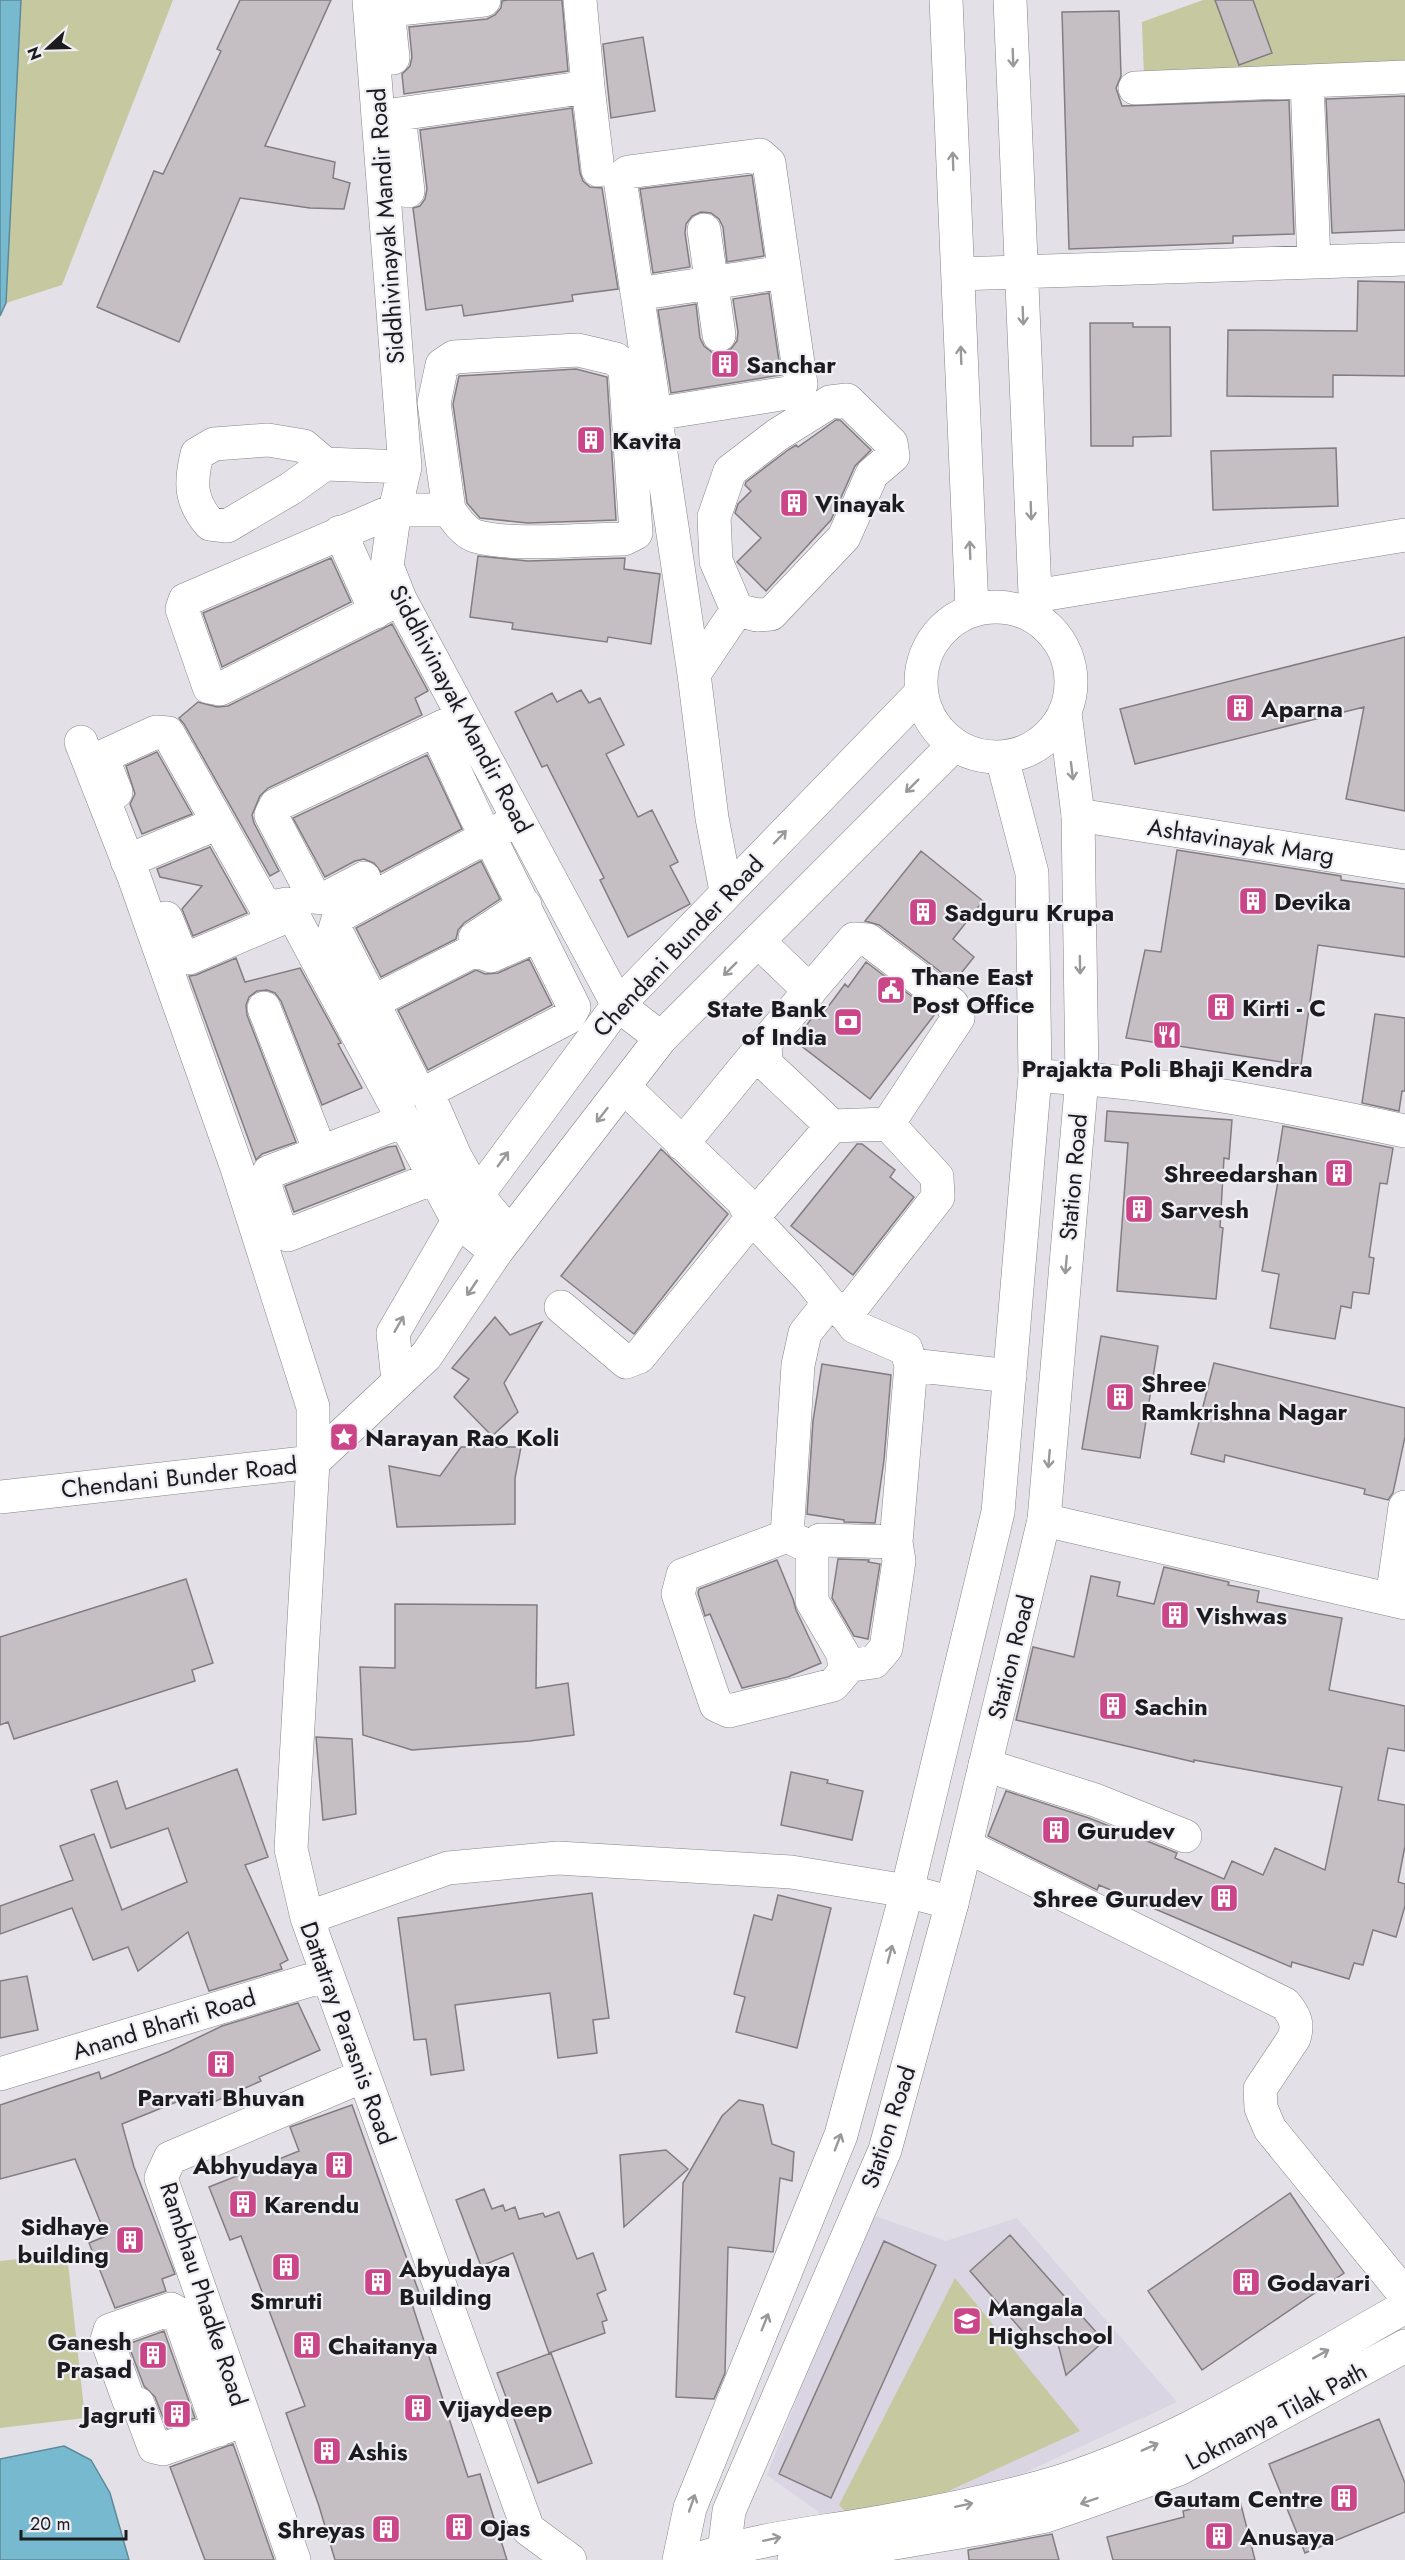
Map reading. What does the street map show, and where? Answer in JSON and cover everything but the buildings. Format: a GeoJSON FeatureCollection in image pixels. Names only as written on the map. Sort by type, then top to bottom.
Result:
{"type":"FeatureCollection","features":[{"type":"Feature","properties":{"kind":"street","name":"Siddhivinayak Mandir Road"},"geometry":{"type":"LineString","coordinates":[[369,0],[389,115],[405,467],[395,510],[387,566],[388,605],[449,724],[514,811],[618,1005]]}},
{"type":"Feature","properties":{"kind":"street"},"geometry":{"type":"LineString","coordinates":[[408,191],[389,115],[389,19],[399,9],[484,0]]}},
{"type":"Feature","properties":{"kind":"street"},"geometry":{"type":"LineString","coordinates":[[580,0],[598,170]]}},
{"type":"Feature","properties":{"kind":"street"},"geometry":{"type":"LineString","coordinates":[[946,0],[972,609]]}},
{"type":"Feature","properties":{"kind":"street"},"geometry":{"type":"LineString","coordinates":[[1010,0],[1035,606],[1056,635],[1068,659],[1071,686],[1065,712],[1050,735],[1028,751],[1002,758],[977,755],[954,745],[932,723],[920,694],[923,658],[942,627],[972,609],[1035,606],[1405,535]]}},
{"type":"Feature","properties":{"kind":"street"},"geometry":{"type":"LineString","coordinates":[[1135,88],[1405,77]]}},
{"type":"Feature","properties":{"kind":"street"},"geometry":{"type":"LineString","coordinates":[[1307,81],[1314,262]]}},
{"type":"Feature","properties":{"kind":"street"},"geometry":{"type":"LineString","coordinates":[[389,115],[588,87]]}},
{"type":"Feature","properties":{"kind":"street"},"geometry":{"type":"LineString","coordinates":[[655,414],[794,392],[801,384],[769,163],[760,155],[628,172],[620,179],[637,294],[655,414],[694,674],[712,818],[726,891]]}},
{"type":"Feature","properties":{"kind":"street"},"geometry":{"type":"LineString","coordinates":[[704,230],[719,335]]}},
{"type":"Feature","properties":{"kind":"street"},"geometry":{"type":"LineString","coordinates":[[958,274],[1405,259]]}},
{"type":"Feature","properties":{"kind":"street"},"geometry":{"type":"LineString","coordinates":[[637,294],[784,272]]}},
{"type":"Feature","properties":{"kind":"street"},"geometry":{"type":"LineString","coordinates":[[578,350],[616,359],[626,369],[636,533],[624,539],[504,541],[473,535],[458,522],[449,510],[434,403],[442,365],[454,357],[578,350]]}},
{"type":"Feature","properties":{"kind":"street"},"geometry":{"type":"LineString","coordinates":[[847,399],[891,443],[893,456],[872,474],[844,537],[771,614],[757,615],[737,609],[716,561],[714,517],[730,471],[777,435],[830,402],[847,399]]}},
{"type":"Feature","properties":{"kind":"street"},"geometry":{"type":"LineString","coordinates":[[325,464],[405,467]]}},
{"type":"Feature","properties":{"kind":"street"},"geometry":{"type":"LineString","coordinates":[[340,532],[388,605],[220,689],[209,687],[182,609],[185,600],[340,532],[395,510],[449,510]]}},
{"type":"Feature","properties":{"kind":"street"},"geometry":{"type":"LineString","coordinates":[[694,674],[737,609]]}},
{"type":"Feature","properties":{"kind":"street","name":"Chendani Bunder Road"},"geometry":{"type":"LineString","coordinates":[[398,1381],[393,1333],[467,1208],[618,1005],[726,891],[920,694]]}},
{"type":"Feature","properties":{"kind":"street","name":"Station Road"},"geometry":{"type":"LineString","coordinates":[[714,2556],[729,2511],[885,2150],[952,1903],[1044,1520],[1082,1078],[1078,815],[1065,712]]}},
{"type":"Feature","properties":{"kind":"street"},"geometry":{"type":"LineString","coordinates":[[483,828],[326,898],[314,897],[271,815],[276,805],[449,724],[483,828],[525,906],[574,1007],[568,1018],[427,1092],[417,1089],[335,929],[339,916],[483,828],[514,811]]}},
{"type":"Feature","properties":{"kind":"street"},"geometry":{"type":"LineString","coordinates":[[115,810],[105,765],[106,755],[156,732],[168,733],[266,908],[287,904],[434,1178],[503,1243]]}},
{"type":"Feature","properties":{"kind":"street"},"geometry":{"type":"LineString","coordinates":[[81,742],[181,954],[189,958],[292,914]]}},
{"type":"Feature","properties":{"kind":"street","name":"Chendani Bunder Road"},"geometry":{"type":"LineString","coordinates":[[0,1497],[313,1462],[426,1356],[503,1243],[661,1038],[954,745]]}},
{"type":"Feature","properties":{"kind":"street","name":"Station Road"},"geometry":{"type":"LineString","coordinates":[[678,2560],[690,2508],[841,2135],[907,1891],[998,1512],[1035,1076],[1032,873],[1002,758]]}},
{"type":"Feature","properties":{"kind":"street","name":"Ashtavinayak Marg"},"geometry":{"type":"LineString","coordinates":[[1078,815],[1405,867]]}},
{"type":"Feature","properties":{"kind":"street"},"geometry":{"type":"LineString","coordinates":[[134,858],[219,823]]}},
{"type":"Feature","properties":{"kind":"street","name":"Dattatray Parasnis Road"},"geometry":{"type":"LineString","coordinates":[[134,858],[237,1168],[313,1407],[313,1462],[291,1849],[307,1918],[528,2529],[570,2560]]}},
{"type":"Feature","properties":{"kind":"street"},"geometry":{"type":"LineString","coordinates":[[1032,873],[1078,868]]}},
{"type":"Feature","properties":{"kind":"street"},"geometry":{"type":"LineString","coordinates":[[475,950],[475,938],[525,906]]}},
{"type":"Feature","properties":{"kind":"street"},"geometry":{"type":"LineString","coordinates":[[373,1002],[475,950],[491,956],[538,935]]}},
{"type":"Feature","properties":{"kind":"street"},"geometry":{"type":"LineString","coordinates":[[682,1144],[854,939],[868,940],[952,1004],[958,1018],[888,1124]]}},
{"type":"Feature","properties":{"kind":"street"},"geometry":{"type":"LineString","coordinates":[[758,941],[810,991]]}},
{"type":"Feature","properties":{"kind":"street"},"geometry":{"type":"LineString","coordinates":[[187,997],[249,1160],[237,1168]]}},
{"type":"Feature","properties":{"kind":"street"},"geometry":{"type":"LineString","coordinates":[[618,1005],[661,1038]]}},
{"type":"Feature","properties":{"kind":"street"},"geometry":{"type":"LineString","coordinates":[[264,1008],[320,1151]]}},
{"type":"Feature","properties":{"kind":"street"},"geometry":{"type":"LineString","coordinates":[[765,1043],[766,1064],[832,1126],[888,1124],[937,1177],[938,1197],[837,1309],[805,1333],[798,1365],[799,1542],[812,1600],[843,1654],[845,1671],[833,1685],[729,1711],[716,1705],[678,1594],[683,1575],[799,1542],[820,1540],[896,1542]]}},
{"type":"Feature","properties":{"kind":"street"},"geometry":{"type":"LineString","coordinates":[[1035,1076],[1168,1086],[1405,1131]]}},
{"type":"Feature","properties":{"kind":"street"},"geometry":{"type":"LineString","coordinates":[[624,1087],[742,1200],[752,1218],[855,1328],[906,1349],[911,1365],[896,1542],[899,1561],[886,1648],[874,1662],[845,1666]]}},
{"type":"Feature","properties":{"kind":"street"},"geometry":{"type":"LineString","coordinates":[[427,1092],[455,1156],[467,1208]]}},
{"type":"Feature","properties":{"kind":"street"},"geometry":{"type":"LineString","coordinates":[[403,1122],[320,1151],[269,1172],[264,1183],[281,1232],[288,1235],[434,1178]]}},
{"type":"Feature","properties":{"kind":"street"},"geometry":{"type":"LineString","coordinates":[[561,1307],[626,1362],[639,1357],[752,1218],[832,1126]]}},
{"type":"Feature","properties":{"kind":"street"},"geometry":{"type":"LineString","coordinates":[[911,1365],[1010,1376]]}},
{"type":"Feature","properties":{"kind":"street"},"geometry":{"type":"LineString","coordinates":[[1044,1520],[1398,1601],[1405,1508]]}},
{"type":"Feature","properties":{"kind":"street"},"geometry":{"type":"LineString","coordinates":[[985,1765],[1095,1800],[1185,1836]]}},
{"type":"Feature","properties":{"kind":"street"},"geometry":{"type":"LineString","coordinates":[[966,1846],[1285,2004],[1295,2016],[1297,2028],[1294,2038],[1260,2089],[1261,2108],[1270,2129],[1405,2295]]}},
{"type":"Feature","properties":{"kind":"street"},"geometry":{"type":"LineString","coordinates":[[307,1918],[448,1868],[558,1858],[791,1872],[907,1891],[952,1903]]}},
{"type":"Feature","properties":{"kind":"street","name":"Anand Bharti Road"},"geometry":{"type":"LineString","coordinates":[[0,2074],[327,1975]]}},
{"type":"Feature","properties":{"kind":"street","name":"Rambhau Phadke Road"},"geometry":{"type":"LineString","coordinates":[[294,2560],[232,2425],[209,2358],[161,2178],[170,2158],[363,2076]]}},
{"type":"Feature","properties":{"kind":"street"},"geometry":{"type":"LineString","coordinates":[[1043,2502],[1111,2465],[1173,2437],[1405,2307]]}},
{"type":"Feature","properties":{"kind":"street"},"geometry":{"type":"LineString","coordinates":[[209,2358],[178,2313],[171,2308],[110,2330],[107,2340],[129,2401],[138,2404],[154,2446],[163,2449],[232,2425]]}},
{"type":"Feature","properties":{"kind":"street","name":"Lokmanya Tilak Path"},"geometry":{"type":"LineString","coordinates":[[794,2560],[890,2542],[1179,2469],[1405,2346]]}},
{"type":"Feature","properties":{"kind":"street"},"geometry":{"type":"LineString","coordinates":[[1281,2376],[1297,2405]]}},
{"type":"Feature","properties":{"kind":"street"},"geometry":{"type":"LineString","coordinates":[[714,2556],[780,2537],[890,2542]]}},
{"type":"Feature","properties":{"kind":"shaded area","name":"Mangala Highschool"},"geometry":{"type":"Polygon","coordinates":[[[869,2214],[946,2241],[1017,2218],[1177,2402],[884,2538],[853,2537],[767,2475],[869,2214]]]}},
{"type":"Feature","properties":{"kind":"green space"},"geometry":{"type":"Polygon","coordinates":[[[21,0],[173,0],[62,285],[6,303],[21,0]]]}},
{"type":"Feature","properties":{"kind":"green space"},"geometry":{"type":"Polygon","coordinates":[[[1203,0],[1405,0],[1405,67],[1144,77],[1142,22],[1203,0]]]}},
{"type":"Feature","properties":{"kind":"green space"},"geometry":{"type":"Polygon","coordinates":[[[67,2254],[85,2418],[0,2428],[0,2261],[67,2254]]]}},
{"type":"Feature","properties":{"kind":"green space"},"geometry":{"type":"Polygon","coordinates":[[[955,2278],[1080,2431],[885,2520],[858,2525],[839,2505],[955,2278]]]}},
{"type":"Feature","properties":{"kind":"water"},"geometry":{"type":"Polygon","coordinates":[[[0,0],[21,0],[6,303],[0,316],[0,0]]]}},
{"type":"Feature","properties":{"kind":"water"},"geometry":{"type":"Polygon","coordinates":[[[64,2446],[91,2460],[110,2493],[129,2560],[0,2560],[0,2459],[64,2446]]]}},
{"type":"Feature","properties":{"kind":"place","name":"Sanchar"},"geometry":{"type":"Point","coordinates":[725,364]}},
{"type":"Feature","properties":{"kind":"place","name":"Kavita"},"geometry":{"type":"Point","coordinates":[591,440]}},
{"type":"Feature","properties":{"kind":"place","name":"Vinayak"},"geometry":{"type":"Point","coordinates":[794,503]}},
{"type":"Feature","properties":{"kind":"place","name":"Aparna"},"geometry":{"type":"Point","coordinates":[1240,708]}},
{"type":"Feature","properties":{"kind":"place","name":"Devika"},"geometry":{"type":"Point","coordinates":[1253,901]}},
{"type":"Feature","properties":{"kind":"place","name":"Sadguru Krupa"},"geometry":{"type":"Point","coordinates":[923,912]}},
{"type":"Feature","properties":{"kind":"place","name":"Thane East Post Office"},"geometry":{"type":"Point","coordinates":[891,990]}},
{"type":"Feature","properties":{"kind":"place","name":"Kirti - C"},"geometry":{"type":"Point","coordinates":[1221,1007]}},
{"type":"Feature","properties":{"kind":"place","name":"State Bank of India"},"geometry":{"type":"Point","coordinates":[848,1022]}},
{"type":"Feature","properties":{"kind":"place","name":"Prajakta Poli Bhaji Kendra"},"geometry":{"type":"Point","coordinates":[1167,1035]}},
{"type":"Feature","properties":{"kind":"place","name":"Shreedarshan"},"geometry":{"type":"Point","coordinates":[1339,1173]}},
{"type":"Feature","properties":{"kind":"place","name":"Sarvesh"},"geometry":{"type":"Point","coordinates":[1139,1209]}},
{"type":"Feature","properties":{"kind":"place","name":"Shree Ramkrishna Nagar"},"geometry":{"type":"Point","coordinates":[1120,1397]}},
{"type":"Feature","properties":{"kind":"place","name":"Narayan Rao Koli"},"geometry":{"type":"Point","coordinates":[344,1437]}},
{"type":"Feature","properties":{"kind":"place","name":"Vishwas"},"geometry":{"type":"Point","coordinates":[1175,1615]}},
{"type":"Feature","properties":{"kind":"place","name":"Sachin"},"geometry":{"type":"Point","coordinates":[1113,1706]}},
{"type":"Feature","properties":{"kind":"place","name":"Gurudev"},"geometry":{"type":"Point","coordinates":[1056,1830]}},
{"type":"Feature","properties":{"kind":"place","name":"Shree Gurudev"},"geometry":{"type":"Point","coordinates":[1224,1898]}},
{"type":"Feature","properties":{"kind":"place","name":"Parvati Bhuvan"},"geometry":{"type":"Point","coordinates":[221,2064]}},
{"type":"Feature","properties":{"kind":"place","name":"Abhyudaya"},"geometry":{"type":"Point","coordinates":[339,2165]}},
{"type":"Feature","properties":{"kind":"place","name":"Karendu"},"geometry":{"type":"Point","coordinates":[243,2204]}},
{"type":"Feature","properties":{"kind":"place","name":"Sidhaye building"},"geometry":{"type":"Point","coordinates":[130,2240]}},
{"type":"Feature","properties":{"kind":"place","name":"Smruti"},"geometry":{"type":"Point","coordinates":[286,2267]}},
{"type":"Feature","properties":{"kind":"place","name":"Abyudaya Building"},"geometry":{"type":"Point","coordinates":[378,2282]}},
{"type":"Feature","properties":{"kind":"place","name":"Godavari"},"geometry":{"type":"Point","coordinates":[1246,2282]}},
{"type":"Feature","properties":{"kind":"place","name":"Mangala Highschool"},"geometry":{"type":"Point","coordinates":[967,2321]}},
{"type":"Feature","properties":{"kind":"place","name":"Chaitanya"},"geometry":{"type":"Point","coordinates":[307,2345]}},
{"type":"Feature","properties":{"kind":"place","name":"Ganesh Prasad"},"geometry":{"type":"Point","coordinates":[153,2355]}},
{"type":"Feature","properties":{"kind":"place","name":"Vijaydeep"},"geometry":{"type":"Point","coordinates":[418,2408]}},
{"type":"Feature","properties":{"kind":"place","name":"Jagruti"},"geometry":{"type":"Point","coordinates":[177,2414]}},
{"type":"Feature","properties":{"kind":"place","name":"Ashis"},"geometry":{"type":"Point","coordinates":[327,2451]}},
{"type":"Feature","properties":{"kind":"place","name":"Gautam Centre"},"geometry":{"type":"Point","coordinates":[1344,2498]}},
{"type":"Feature","properties":{"kind":"place","name":"Ojas"},"geometry":{"type":"Point","coordinates":[459,2527]}},
{"type":"Feature","properties":{"kind":"place","name":"Shreyas"},"geometry":{"type":"Point","coordinates":[386,2529]}},
{"type":"Feature","properties":{"kind":"place","name":"Anusaya"},"geometry":{"type":"Point","coordinates":[1219,2536]}}]}
